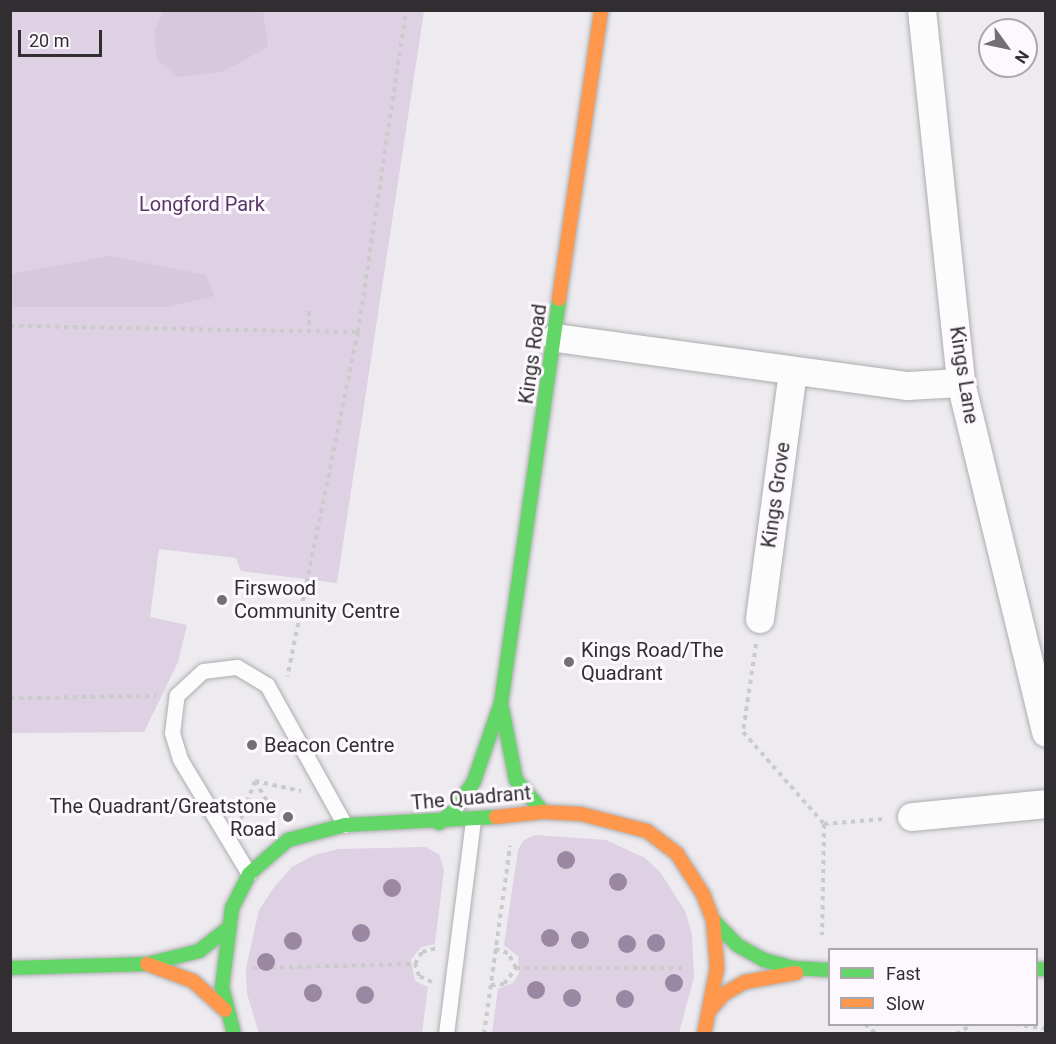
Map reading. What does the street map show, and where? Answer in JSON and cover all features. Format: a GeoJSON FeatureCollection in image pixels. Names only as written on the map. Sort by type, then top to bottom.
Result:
{"type":"FeatureCollection","features":[{"type":"Feature","properties":{"kind":"street","name":"Kings Road"},"geometry":{"type":"LineString","coordinates":[[439,823],[454,811],[474,781],[501,703],[556,338],[601,10]]}},
{"type":"Feature","properties":{"kind":"street","name":"Kings Lane"},"geometry":{"type":"LineString","coordinates":[[922,10],[961,383],[1046,733]]}},
{"type":"Feature","properties":{"kind":"street"},"geometry":{"type":"LineString","coordinates":[[556,338],[908,386],[961,383]]}},
{"type":"Feature","properties":{"kind":"street","name":"Kings Grove"},"geometry":{"type":"LineString","coordinates":[[759,619],[793,371]]}},
{"type":"Feature","properties":{"kind":"street","name":"Kings Road"},"geometry":{"type":"LineString","coordinates":[[501,703],[516,780],[543,812]]}},
{"type":"Feature","properties":{"kind":"street"},"geometry":{"type":"LineString","coordinates":[[912,817],[1046,804]]}},
{"type":"Feature","properties":{"kind":"street","name":"The Quadrant"},"geometry":{"type":"LineString","coordinates":[[234,1034],[225,1010],[222,969],[227,929],[249,874],[288,840],[345,825],[439,823],[543,812],[609,818],[647,831],[676,854],[703,894],[713,920],[717,968],[704,1034]]}},
{"type":"Feature","properties":{"kind":"street"},"geometry":{"type":"LineString","coordinates":[[713,920],[737,945],[764,960],[793,969],[826,970]]}},
{"type":"Feature","properties":{"kind":"street"},"geometry":{"type":"LineString","coordinates":[[10,968],[147,964],[199,951],[227,929]]}},
{"type":"Feature","properties":{"kind":"street"},"geometry":{"type":"LineString","coordinates":[[147,964],[193,981],[225,1010]]}},
{"type":"Feature","properties":{"kind":"street"},"geometry":{"type":"LineString","coordinates":[[709,1011],[724,994],[745,982],[826,970]]}},
{"type":"Feature","properties":{"kind":"lane"},"geometry":{"type":"LineString","coordinates":[[249,874],[180,759],[171,721],[177,695],[203,672],[237,667],[267,685],[345,825]]}},
{"type":"Feature","properties":{"kind":"lane"},"geometry":{"type":"LineString","coordinates":[[446,1034],[473,820]]}},
{"type":"Feature","properties":{"kind":"path"},"geometry":{"type":"LineString","coordinates":[[281,707],[358,332],[406,10]]}},
{"type":"Feature","properties":{"kind":"path"},"geometry":{"type":"LineString","coordinates":[[309,311],[309,331]]}},
{"type":"Feature","properties":{"kind":"path"},"geometry":{"type":"LineString","coordinates":[[10,326],[358,332]]}},
{"type":"Feature","properties":{"kind":"path"},"geometry":{"type":"LineString","coordinates":[[759,619],[743,732],[824,824],[822,935]]}},
{"type":"Feature","properties":{"kind":"path"},"geometry":{"type":"LineString","coordinates":[[10,698],[177,695]]}},
{"type":"Feature","properties":{"kind":"path"},"geometry":{"type":"LineString","coordinates":[[232,846],[255,780]]}},
{"type":"Feature","properties":{"kind":"path"},"geometry":{"type":"LineString","coordinates":[[255,780],[306,792]]}},
{"type":"Feature","properties":{"kind":"path"},"geometry":{"type":"LineString","coordinates":[[255,780],[278,819]]}},
{"type":"Feature","properties":{"kind":"path"},"geometry":{"type":"LineString","coordinates":[[824,824],[912,817]]}},
{"type":"Feature","properties":{"kind":"path"},"geometry":{"type":"LineString","coordinates":[[484,1034],[510,845]]}},
{"type":"Feature","properties":{"kind":"path"},"geometry":{"type":"LineString","coordinates":[[434,982],[418,976],[415,964],[422,952],[438,949]]}},
{"type":"Feature","properties":{"kind":"path"},"geometry":{"type":"LineString","coordinates":[[495,949],[508,953],[516,968]]}},
{"type":"Feature","properties":{"kind":"path"},"geometry":{"type":"LineString","coordinates":[[222,969],[415,964]]}},
{"type":"Feature","properties":{"kind":"path"},"geometry":{"type":"LineString","coordinates":[[516,968],[717,968]]}},
{"type":"Feature","properties":{"kind":"path"},"geometry":{"type":"LineString","coordinates":[[490,985],[504,984],[516,968]]}},
{"type":"Feature","properties":{"kind":"path"},"geometry":{"type":"LineString","coordinates":[[956,1034],[970,1026]]}},
{"type":"Feature","properties":{"kind":"path"},"geometry":{"type":"LineString","coordinates":[[1027,1026],[1046,1029]]}},
{"type":"Feature","properties":{"kind":"green space","name":"Longford Park"},"geometry":{"type":"Polygon","coordinates":[[[10,11],[424,11],[337,583],[241,571],[236,558],[159,549],[150,617],[187,625],[178,662],[144,732],[11,733],[10,11]]]}},
{"type":"Feature","properties":{"kind":"green space"},"geometry":{"type":"Polygon","coordinates":[[[535,835],[606,840],[645,858],[660,872],[685,911],[692,934],[694,977],[679,1033],[492,1033],[498,989],[513,983],[519,973],[518,956],[504,945],[518,850],[524,840],[535,835]]]}},
{"type":"Feature","properties":{"kind":"green space"},"geometry":{"type":"Polygon","coordinates":[[[425,847],[439,854],[444,870],[435,944],[421,947],[411,960],[415,981],[428,987],[422,1033],[259,1033],[247,994],[246,968],[259,910],[275,886],[292,867],[314,855],[338,849],[425,847]]]}},
{"type":"Feature","properties":{"kind":"shaded area"},"geometry":{"type":"Polygon","coordinates":[[[163,11],[263,11],[268,47],[222,72],[178,77],[157,59],[154,32],[163,11]]]}},
{"type":"Feature","properties":{"kind":"shaded area"},"geometry":{"type":"Polygon","coordinates":[[[110,256],[206,275],[214,296],[167,307],[11,307],[11,274],[110,256]]]}},
{"type":"Feature","properties":{"kind":"traffic: fast"},"geometry":{"type":"LineString","coordinates":[[439,823],[454,811],[474,781],[501,703],[559,299]]}},
{"type":"Feature","properties":{"kind":"traffic: fast"},"geometry":{"type":"LineString","coordinates":[[502,708],[516,780],[543,812]]}},
{"type":"Feature","properties":{"kind":"traffic: fast"},"geometry":{"type":"LineString","coordinates":[[234,1034],[222,987],[232,908],[249,874],[288,840],[345,825],[496,817]]}},
{"type":"Feature","properties":{"kind":"traffic: fast"},"geometry":{"type":"LineString","coordinates":[[713,920],[737,945],[764,960],[793,968],[828,970]]}},
{"type":"Feature","properties":{"kind":"traffic: fast"},"geometry":{"type":"LineString","coordinates":[[10,968],[147,964],[199,951],[227,929]]}},
{"type":"Feature","properties":{"kind":"traffic: fast"},"geometry":{"type":"LineString","coordinates":[[1038,969],[1046,969]]}},
{"type":"Feature","properties":{"kind":"traffic: slow"},"geometry":{"type":"LineString","coordinates":[[559,299],[601,10]]}},
{"type":"Feature","properties":{"kind":"traffic: slow"},"geometry":{"type":"LineString","coordinates":[[496,817],[543,812],[581,814],[647,831],[677,854],[703,894],[713,920],[717,968],[704,1034]]}},
{"type":"Feature","properties":{"kind":"traffic: slow"},"geometry":{"type":"LineString","coordinates":[[147,964],[193,981],[225,1010]]}},
{"type":"Feature","properties":{"kind":"traffic: slow"},"geometry":{"type":"LineString","coordinates":[[709,1011],[724,994],[745,982],[796,973]]}},
{"type":"Feature","properties":{"kind":"place","name":"Firswood Community Centre"},"geometry":{"type":"Point","coordinates":[222,600]}},
{"type":"Feature","properties":{"kind":"place","name":"Kings Road/The Quadrant"},"geometry":{"type":"Point","coordinates":[569,662]}},
{"type":"Feature","properties":{"kind":"place","name":"Beacon Centre"},"geometry":{"type":"Point","coordinates":[252,745]}},
{"type":"Feature","properties":{"kind":"place","name":"The Quadrant/Greatstone Road"},"geometry":{"type":"Point","coordinates":[288,817]}}]}
